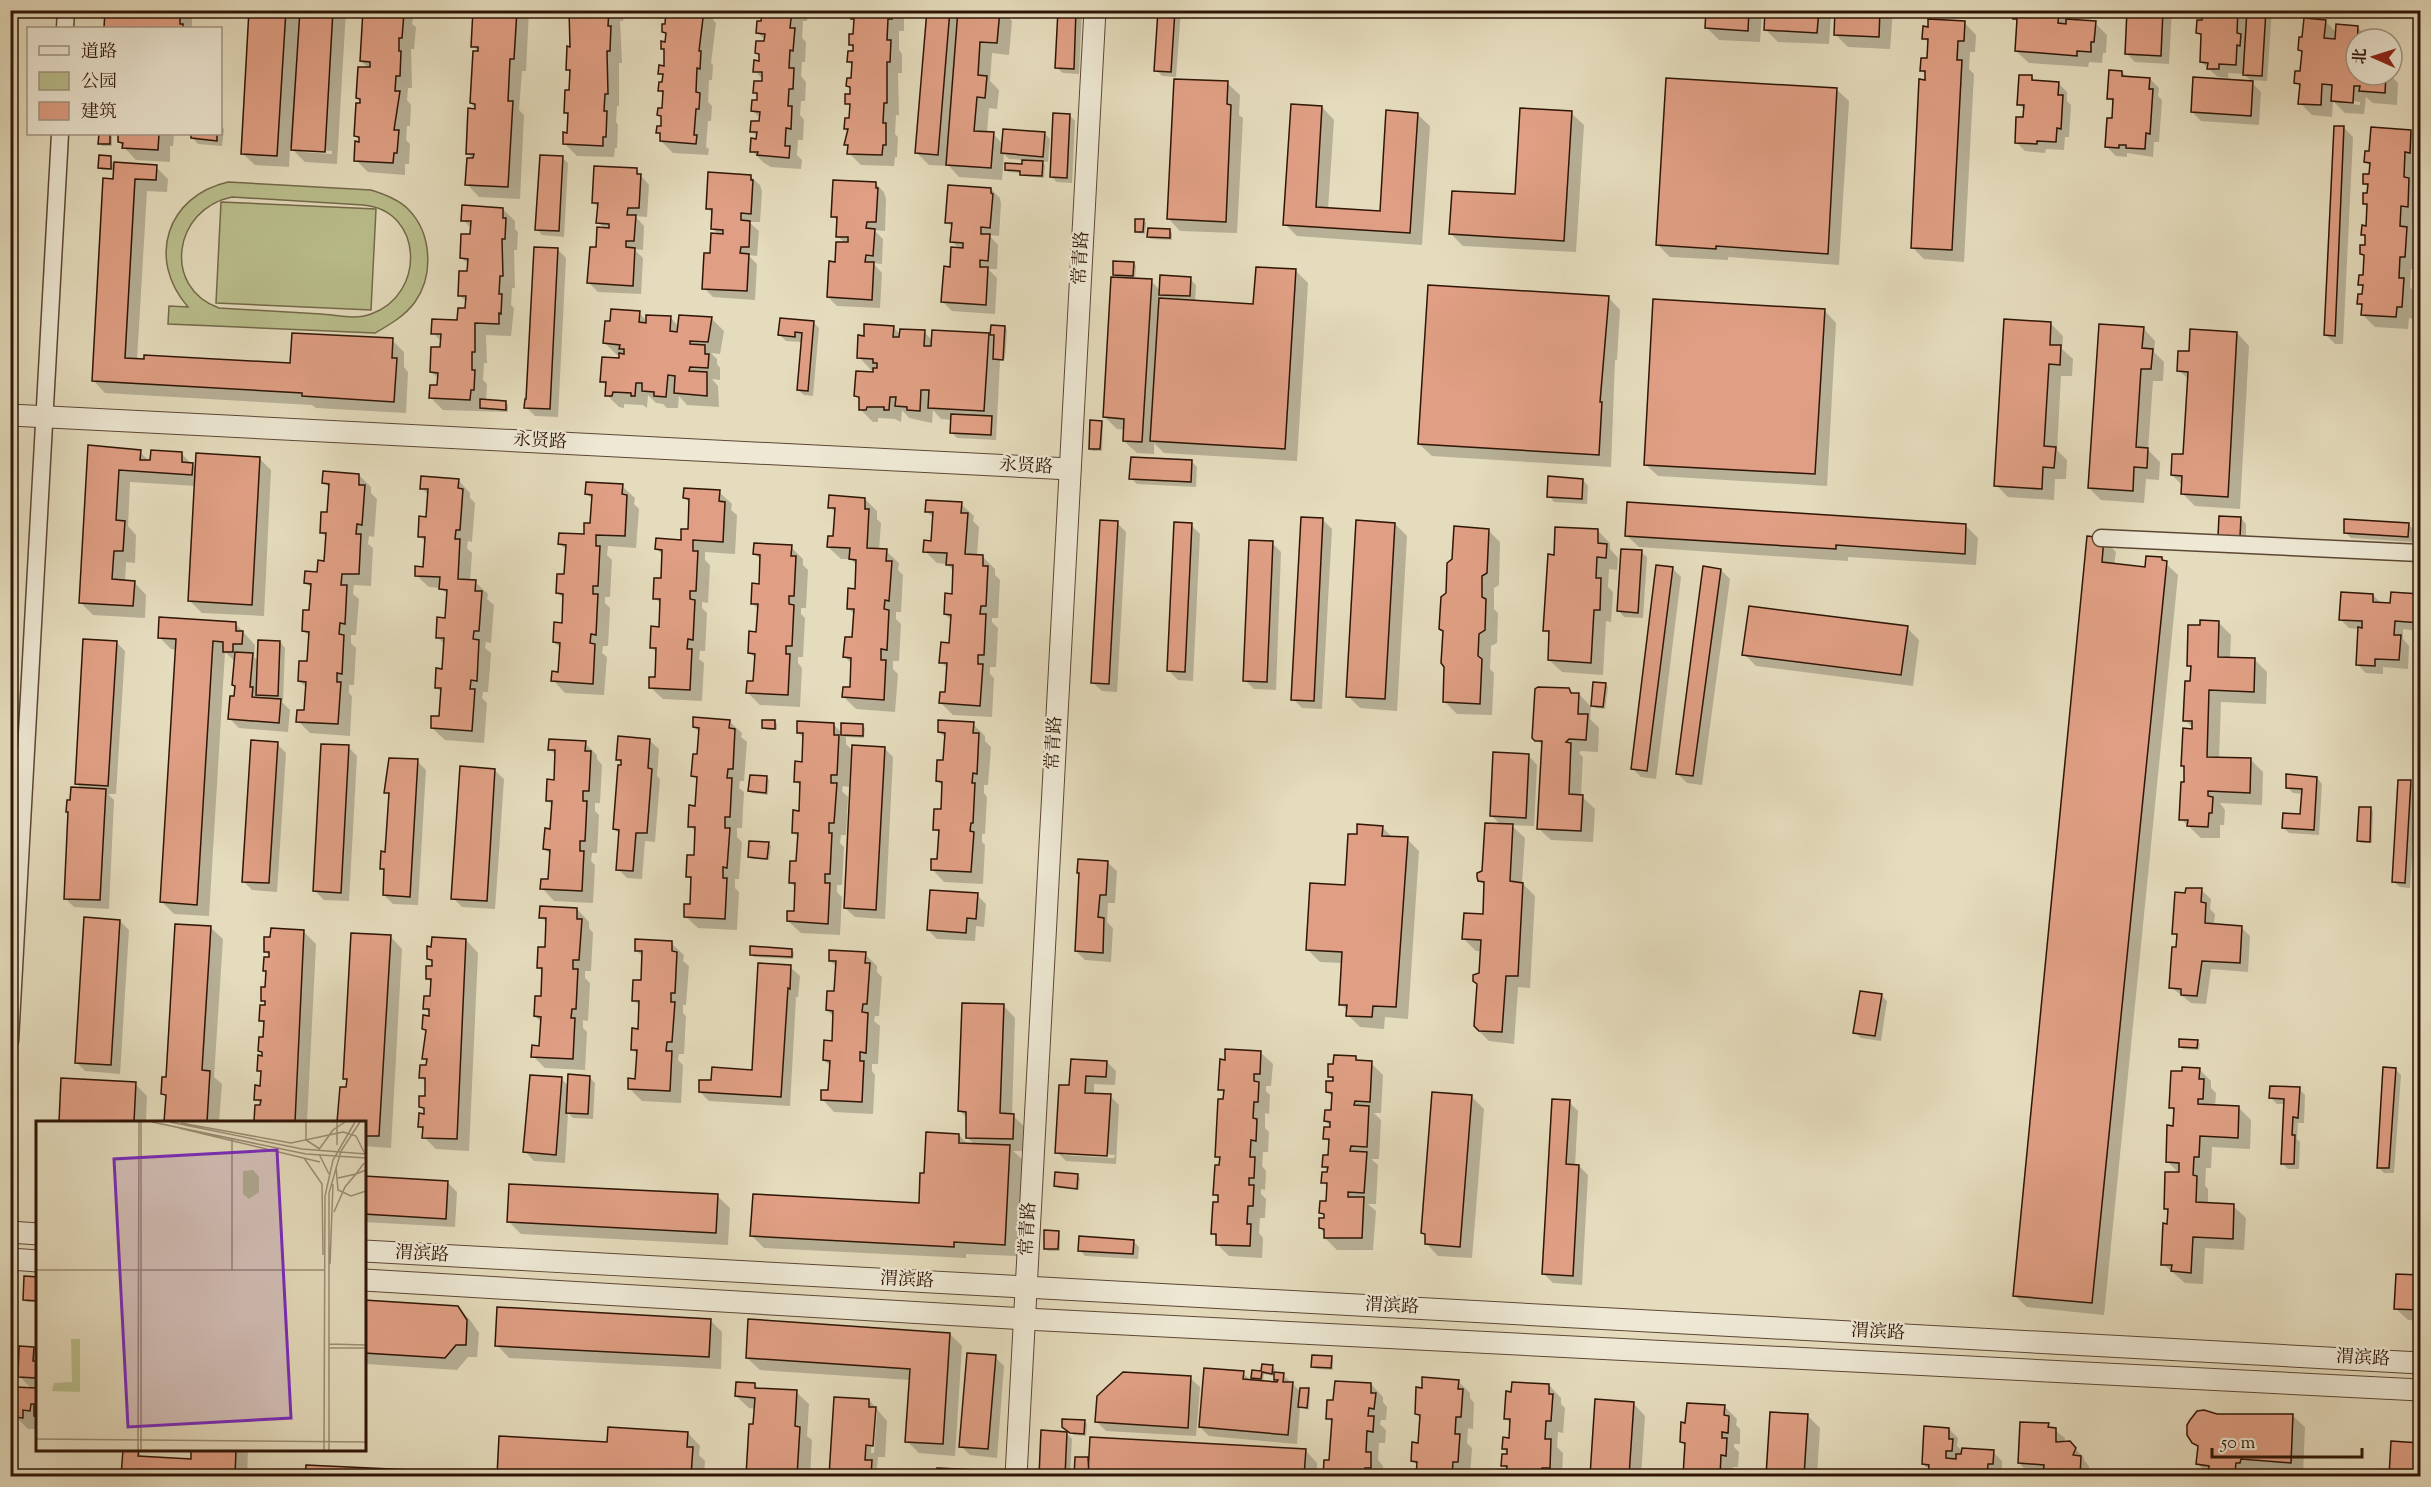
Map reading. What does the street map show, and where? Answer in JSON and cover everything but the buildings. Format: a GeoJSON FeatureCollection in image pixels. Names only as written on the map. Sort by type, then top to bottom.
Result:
{"type":"FeatureCollection","features":[{"type":"Feature","properties":{"kind":"street"},"geometry":{"type":"LineString","coordinates":[[65,27],[66,10]]}},
{"type":"Feature","properties":{"kind":"street","name":"常青路"},"geometry":{"type":"LineString","coordinates":[[1016,1476],[1095,10]]}},
{"type":"Feature","properties":{"kind":"street"},"geometry":{"type":"LineString","coordinates":[[10,1041],[60,135]]}},
{"type":"Feature","properties":{"kind":"street","name":"永贤路"},"geometry":{"type":"LineString","coordinates":[[10,415],[1070,469]]}},
{"type":"Feature","properties":{"kind":"street"},"geometry":{"type":"LineString","coordinates":[[2101,538],[2421,553]]}},
{"type":"Feature","properties":{"kind":"street"},"geometry":{"type":"LineString","coordinates":[[10,1232],[36,1234]]}},
{"type":"Feature","properties":{"kind":"street","name":"渭滨路"},"geometry":{"type":"LineString","coordinates":[[366,1251],[2421,1363]]}},
{"type":"Feature","properties":{"kind":"street"},"geometry":{"type":"LineString","coordinates":[[10,1259],[36,1261]]}},
{"type":"Feature","properties":{"kind":"street","name":"渭滨路"},"geometry":{"type":"LineString","coordinates":[[366,1280],[1025,1319],[2421,1390]]}},
{"type":"Feature","properties":{"kind":"green space"},"geometry":{"type":"Polygon","coordinates":[[[228,182],[371,190],[391,197],[408,209],[416,219],[426,242],[427,267],[421,291],[406,312],[375,333],[168,324],[169,306],[188,307],[175,288],[168,269],[166,250],[169,232],[177,215],[190,201],[207,189],[228,182]],[[232,197],[212,204],[197,217],[187,232],[182,250],[183,267],[189,284],[201,298],[219,308],[353,317],[371,314],[389,304],[402,290],[409,272],[410,254],[407,237],[398,221],[383,210],[363,205],[232,197]]]}},
{"type":"Feature","properties":{"kind":"green space"},"geometry":{"type":"Polygon","coordinates":[[[221,202],[376,209],[371,310],[216,303],[221,202]]]}}]}
